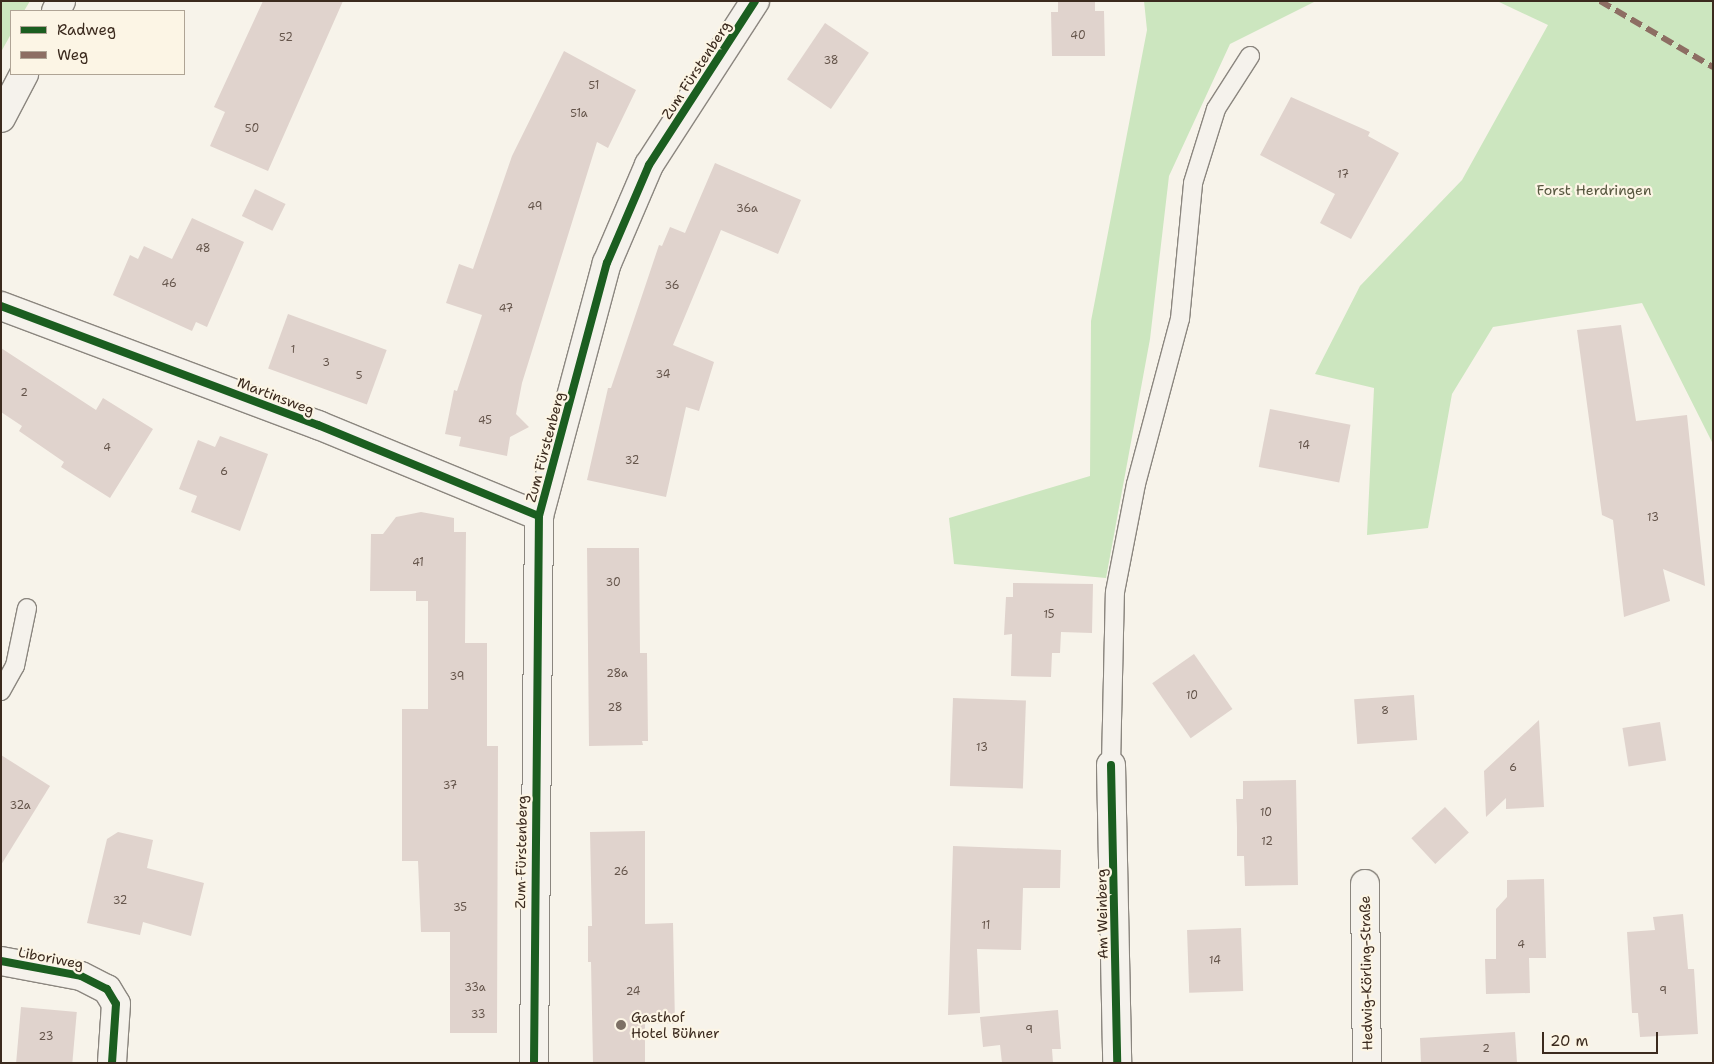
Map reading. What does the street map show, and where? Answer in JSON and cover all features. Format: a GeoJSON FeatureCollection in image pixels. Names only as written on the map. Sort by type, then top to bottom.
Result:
{"type":"FeatureCollection","features":[{"type":"Feature","properties":{"kind":"street","name":"Zum Fürstenberg"},"geometry":{"type":"LineString","coordinates":[[534,1063],[539,516],[607,263],[648,165],[755,1]]}},
{"type":"Feature","properties":{"kind":"street"},"geometry":{"type":"LineString","coordinates":[[1,118],[23,75]]}},
{"type":"Feature","properties":{"kind":"street","name":"Martinsweg"},"geometry":{"type":"LineString","coordinates":[[1,306],[318,426],[539,516]]}},
{"type":"Feature","properties":{"kind":"street","name":"Am Weinberg"},"geometry":{"type":"LineString","coordinates":[[1111,765],[1117,1063]]}},
{"type":"Feature","properties":{"kind":"street","name":"Hedwig-Körling-Straße"},"geometry":{"type":"LineString","coordinates":[[1365,884],[1367,1063]]}},
{"type":"Feature","properties":{"kind":"street","name":"Liboriweg"},"geometry":{"type":"LineString","coordinates":[[1,961],[81,976],[107,989],[116,1004],[112,1063]]}},
{"type":"Feature","properties":{"kind":"lane"},"geometry":{"type":"LineString","coordinates":[[1111,765],[1115,592],[1136,484],[1180,319],[1193,183],[1216,109],[1250,56]]}},
{"type":"Feature","properties":{"kind":"lane"},"geometry":{"type":"LineString","coordinates":[[1,691],[15,666],[27,608]]}},
{"type":"Feature","properties":{"kind":"green space"},"geometry":{"type":"Polygon","coordinates":[[[1,1],[30,1],[25,10],[10,10],[10,36],[1,52],[1,1]]]}},
{"type":"Feature","properties":{"kind":"green space"},"geometry":{"type":"Polygon","coordinates":[[[1144,1],[1316,1],[1230,44],[1169,176],[1150,339],[1106,578],[954,564],[949,518],[1090,476],[1091,321],[1147,30],[1144,1]]]}},
{"type":"Feature","properties":{"kind":"green space","name":"Forst Herdringen"},"geometry":{"type":"Polygon","coordinates":[[[1497,1],[1713,1],[1713,444],[1642,303],[1493,327],[1452,394],[1428,528],[1367,535],[1374,388],[1315,374],[1360,286],[1462,180],[1548,25],[1497,1]]]}},
{"type":"Feature","properties":{"kind":"building"},"geometry":{"type":"Polygon","coordinates":[[[263,1],[343,1],[268,171],[210,146],[225,112],[214,107],[263,1]]]}},
{"type":"Feature","properties":{"kind":"building"},"geometry":{"type":"Polygon","coordinates":[[[1058,1],[1095,1],[1095,11],[1104,11],[1105,56],[1052,56],[1051,12],[1058,12],[1058,1]]]}},
{"type":"Feature","properties":{"kind":"building"},"geometry":{"type":"Polygon","coordinates":[[[825,23],[869,53],[831,109],[787,79],[825,23]]]}},
{"type":"Feature","properties":{"kind":"building"},"geometry":{"type":"Polygon","coordinates":[[[564,51],[636,90],[608,148],[597,142],[522,383],[516,414],[529,427],[510,437],[507,456],[459,446],[461,437],[445,434],[454,390],[457,391],[482,315],[446,303],[459,264],[473,269],[512,156],[564,51]]]}},
{"type":"Feature","properties":{"kind":"building"},"geometry":{"type":"Polygon","coordinates":[[[1291,97],[1370,132],[1368,136],[1399,153],[1351,239],[1320,223],[1335,194],[1260,155],[1291,97]]]}},
{"type":"Feature","properties":{"kind":"building"},"geometry":{"type":"Polygon","coordinates":[[[715,163],[801,200],[778,254],[721,230],[673,345],[714,362],[699,411],[686,407],[666,497],[587,480],[608,388],[611,388],[659,245],[662,246],[670,227],[685,233],[715,163]]]}},
{"type":"Feature","properties":{"kind":"building"},"geometry":{"type":"Polygon","coordinates":[[[255,189],[286,204],[272,231],[242,216],[255,189]]]}},
{"type":"Feature","properties":{"kind":"building"},"geometry":{"type":"Polygon","coordinates":[[[192,218],[244,242],[207,327],[196,322],[192,331],[113,295],[130,255],[138,259],[144,246],[172,259],[192,218]]]}},
{"type":"Feature","properties":{"kind":"building"},"geometry":{"type":"Polygon","coordinates":[[[288,314],[387,350],[367,404],[268,369],[288,314]]]}},
{"type":"Feature","properties":{"kind":"building"},"geometry":{"type":"Polygon","coordinates":[[[1621,325],[1636,421],[1687,415],[1705,586],[1663,569],[1670,601],[1624,617],[1613,520],[1602,515],[1577,330],[1621,325]]]}},
{"type":"Feature","properties":{"kind":"building"},"geometry":{"type":"Polygon","coordinates":[[[1,348],[96,410],[103,398],[153,429],[110,498],[61,467],[64,462],[19,431],[22,426],[1,412],[1,348]]]}},
{"type":"Feature","properties":{"kind":"building"},"geometry":{"type":"Polygon","coordinates":[[[1270,409],[1350,425],[1339,483],[1259,467],[1270,409]]]}},
{"type":"Feature","properties":{"kind":"building"},"geometry":{"type":"Polygon","coordinates":[[[220,436],[268,454],[240,531],[191,512],[197,496],[179,489],[198,440],[215,447],[220,436]]]}},
{"type":"Feature","properties":{"kind":"building"},"geometry":{"type":"Polygon","coordinates":[[[421,512],[454,518],[454,532],[466,532],[465,643],[487,643],[487,746],[498,746],[497,1033],[450,1033],[450,932],[421,932],[418,861],[402,861],[402,709],[428,709],[428,601],[416,601],[416,591],[370,591],[371,534],[383,534],[396,517],[421,512]]]}},
{"type":"Feature","properties":{"kind":"building"},"geometry":{"type":"Polygon","coordinates":[[[587,548],[639,548],[640,653],[647,653],[648,741],[642,741],[643,745],[589,746],[587,548]]]}},
{"type":"Feature","properties":{"kind":"building"},"geometry":{"type":"Polygon","coordinates":[[[1013,583],[1093,584],[1092,633],[1061,632],[1060,653],[1052,653],[1051,677],[1011,676],[1012,634],[1004,635],[1006,597],[1013,597],[1013,583]]]}},
{"type":"Feature","properties":{"kind":"building"},"geometry":{"type":"Polygon","coordinates":[[[1194,654],[1232,709],[1191,738],[1152,683],[1194,654]]]}},
{"type":"Feature","properties":{"kind":"building"},"geometry":{"type":"Polygon","coordinates":[[[1414,695],[1417,740],[1357,744],[1354,699],[1414,695]]]}},
{"type":"Feature","properties":{"kind":"building"},"geometry":{"type":"Polygon","coordinates":[[[953,698],[1026,701],[1023,788],[950,786],[953,698]]]}},
{"type":"Feature","properties":{"kind":"building"},"geometry":{"type":"Polygon","coordinates":[[[1539,720],[1544,807],[1506,809],[1506,798],[1486,817],[1484,771],[1539,720]]]}},
{"type":"Feature","properties":{"kind":"building"},"geometry":{"type":"Polygon","coordinates":[[[1660,722],[1666,761],[1629,766],[1622,728],[1660,722]]]}},
{"type":"Feature","properties":{"kind":"building"},"geometry":{"type":"Polygon","coordinates":[[[1,755],[50,786],[1,865],[1,755]]]}},
{"type":"Feature","properties":{"kind":"building"},"geometry":{"type":"Polygon","coordinates":[[[1296,780],[1298,885],[1245,886],[1244,856],[1237,856],[1236,799],[1243,799],[1243,781],[1296,780]]]}},
{"type":"Feature","properties":{"kind":"building"},"geometry":{"type":"Polygon","coordinates":[[[1445,807],[1469,833],[1435,864],[1411,838],[1445,807]]]}},
{"type":"Feature","properties":{"kind":"building"},"geometry":{"type":"Polygon","coordinates":[[[645,831],[645,924],[673,923],[675,1024],[645,1023],[645,1063],[593,1063],[591,962],[588,962],[588,926],[592,926],[590,832],[645,831]]]}},
{"type":"Feature","properties":{"kind":"building"},"geometry":{"type":"Polygon","coordinates":[[[118,832],[153,840],[147,868],[204,883],[191,936],[143,922],[140,935],[87,923],[107,839],[118,832]]]}},
{"type":"Feature","properties":{"kind":"building"},"geometry":{"type":"Polygon","coordinates":[[[953,846],[1061,850],[1060,888],[1023,888],[1021,950],[977,949],[980,1013],[948,1015],[953,846]]]}},
{"type":"Feature","properties":{"kind":"building"},"geometry":{"type":"Polygon","coordinates":[[[1544,879],[1546,958],[1529,958],[1530,993],[1486,994],[1485,959],[1496,959],[1496,909],[1507,897],[1507,880],[1544,879]]]}},
{"type":"Feature","properties":{"kind":"building"},"geometry":{"type":"Polygon","coordinates":[[[1683,914],[1688,969],[1694,969],[1698,1034],[1640,1037],[1638,1013],[1632,1013],[1627,932],[1655,930],[1653,917],[1683,914]]]}},
{"type":"Feature","properties":{"kind":"building"},"geometry":{"type":"Polygon","coordinates":[[[1241,928],[1243,991],[1189,993],[1187,930],[1241,928]]]}},
{"type":"Feature","properties":{"kind":"building"},"geometry":{"type":"Polygon","coordinates":[[[21,1007],[77,1012],[72,1063],[16,1063],[21,1007]]]}},
{"type":"Feature","properties":{"kind":"building"},"geometry":{"type":"Polygon","coordinates":[[[1058,1010],[1061,1049],[1052,1049],[1053,1063],[1002,1063],[1000,1045],[983,1047],[980,1017],[1058,1010]]]}},
{"type":"Feature","properties":{"kind":"building"},"geometry":{"type":"Polygon","coordinates":[[[1515,1032],[1517,1063],[1421,1063],[1420,1038],[1515,1032]]]}},
{"type":"Feature","properties":{"kind":"marked path"},"geometry":{"type":"LineString","coordinates":[[1600,1],[1713,67]]}},
{"type":"Feature","properties":{"kind":"cycle path"},"geometry":{"type":"LineString","coordinates":[[534,1063],[539,516],[607,263],[649,165],[755,1]]}},
{"type":"Feature","properties":{"kind":"cycle path"},"geometry":{"type":"LineString","coordinates":[[1,306],[318,425],[539,516]]}},
{"type":"Feature","properties":{"kind":"cycle path"},"geometry":{"type":"LineString","coordinates":[[1111,765],[1117,1063]]}},
{"type":"Feature","properties":{"kind":"cycle path"},"geometry":{"type":"LineString","coordinates":[[1,961],[81,976],[107,989],[116,1004],[112,1063]]}},
{"type":"Feature","properties":{"kind":"place","name":"Gasthof Hotel Bühner"},"geometry":{"type":"Point","coordinates":[621,1025]}}]}
